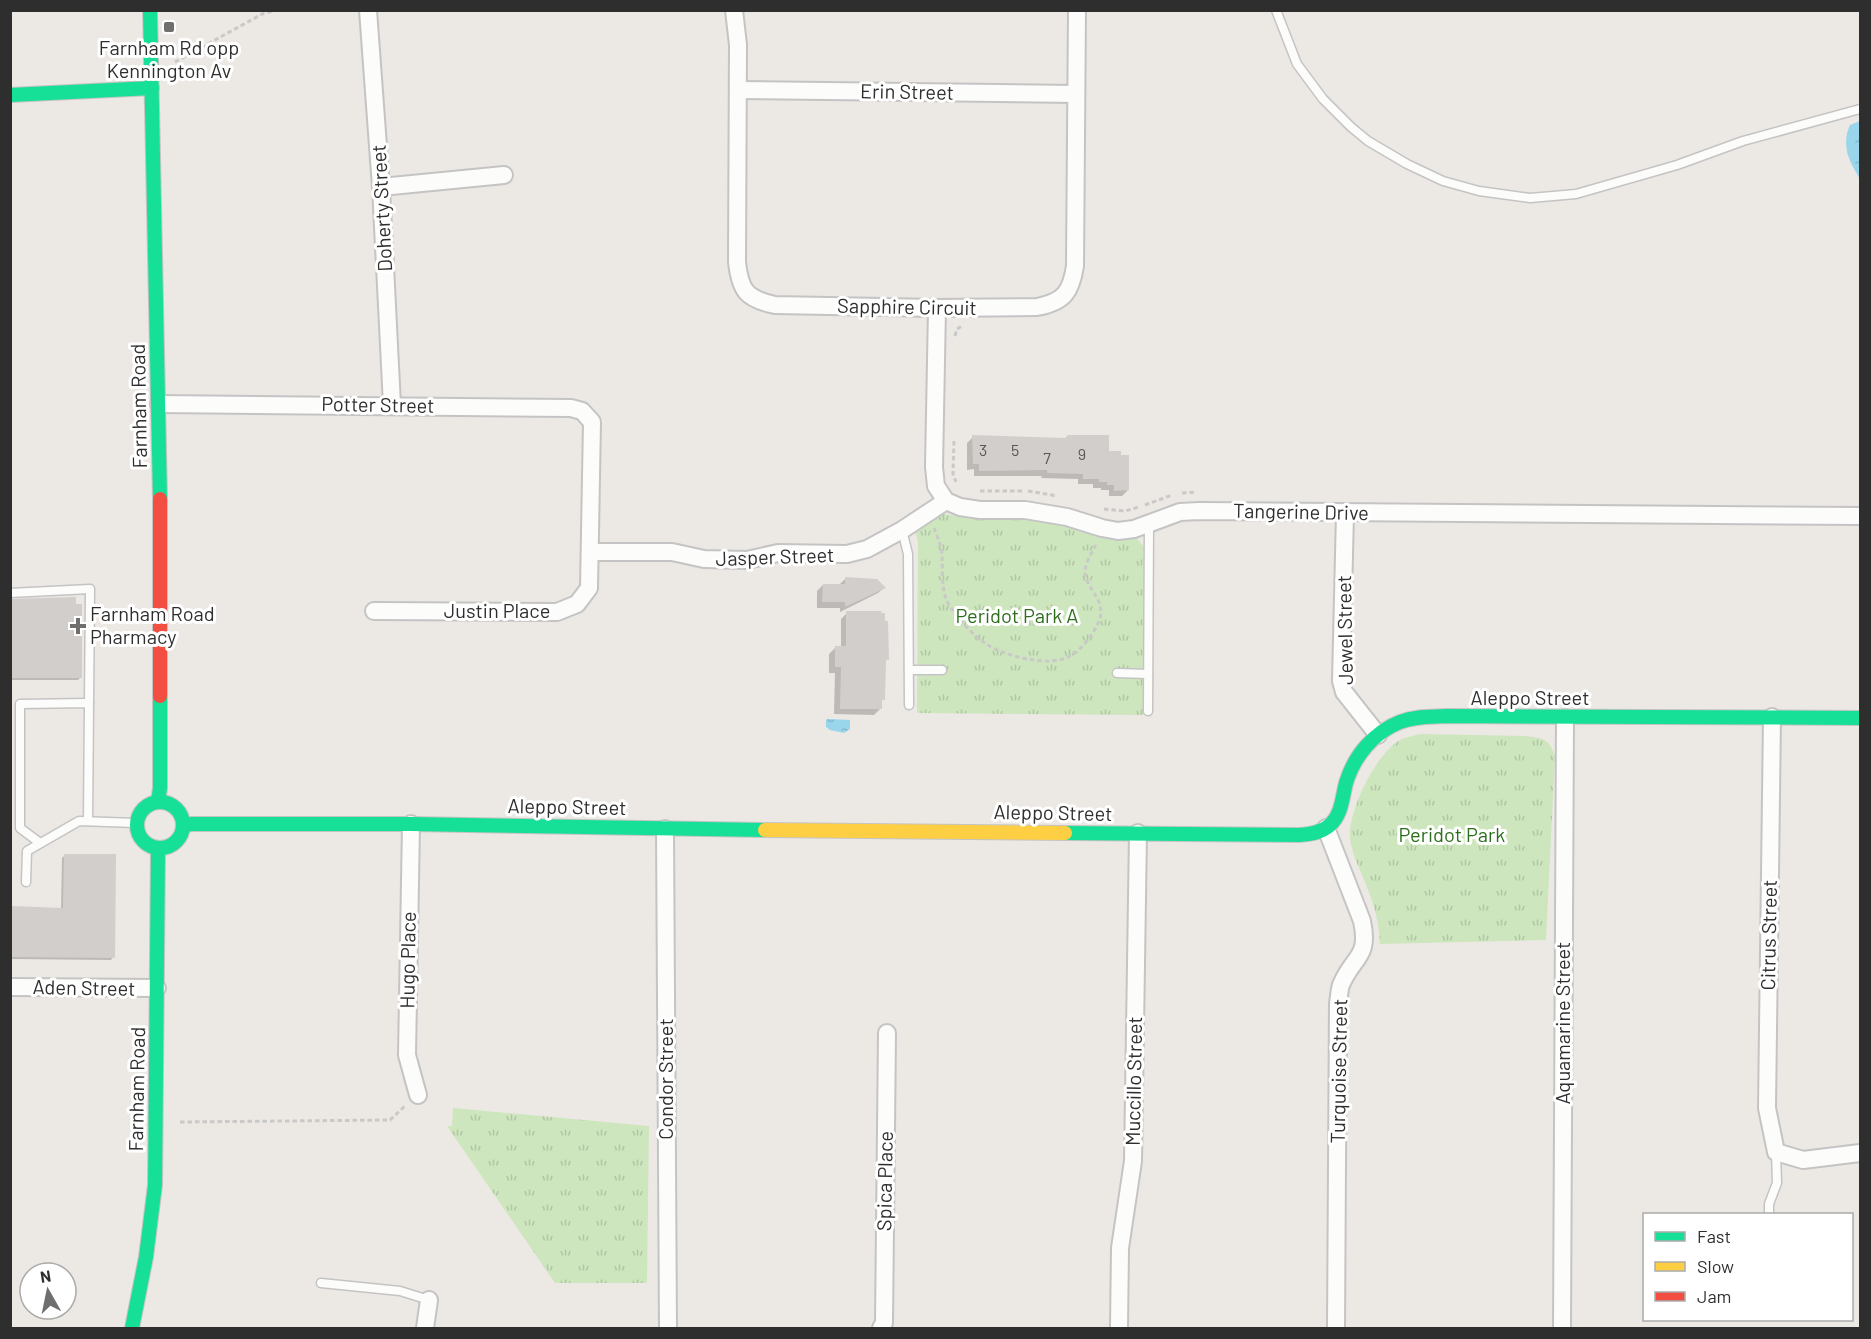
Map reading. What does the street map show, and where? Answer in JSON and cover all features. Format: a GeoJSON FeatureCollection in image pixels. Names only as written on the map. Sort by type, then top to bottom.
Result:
{"type":"FeatureCollection","features":[{"type":"Feature","properties":{"kind":"street","name":"Farnham Road"},"geometry":{"type":"LineString","coordinates":[[150,10],[159,404],[160,788],[158,802]]}},
{"type":"Feature","properties":{"kind":"street","name":"Doherty Street"},"geometry":{"type":"LineString","coordinates":[[368,10],[381,187],[392,405]]}},
{"type":"Feature","properties":{"kind":"street","name":"Sapphire Circuit"},"geometry":{"type":"LineString","coordinates":[[734,10],[738,45],[737,262],[739,278],[746,293],[758,302],[775,305],[937,308],[1037,307],[1052,304],[1065,296],[1072,282],[1075,266],[1077,10]]}},
{"type":"Feature","properties":{"kind":"street"},"geometry":{"type":"LineString","coordinates":[[10,94],[152,88]]}},
{"type":"Feature","properties":{"kind":"street","name":"Erin Street"},"geometry":{"type":"LineString","coordinates":[[738,90],[1076,94]]}},
{"type":"Feature","properties":{"kind":"street"},"geometry":{"type":"LineString","coordinates":[[381,187],[504,175]]}},
{"type":"Feature","properties":{"kind":"street"},"geometry":{"type":"LineString","coordinates":[[937,308],[934,467],[936,486],[946,501]]}},
{"type":"Feature","properties":{"kind":"street","name":"Potter Street"},"geometry":{"type":"LineString","coordinates":[[159,404],[571,408],[582,411],[592,422]]}},
{"type":"Feature","properties":{"kind":"street","name":"Justin Place"},"geometry":{"type":"LineString","coordinates":[[374,611],[557,612],[577,604],[590,588],[592,422]]}},
{"type":"Feature","properties":{"kind":"street","name":"Jasper Street"},"geometry":{"type":"LineString","coordinates":[[590,552],[672,552],[704,559],[747,560],[778,553],[847,554],[867,549],[903,531],[946,501]]}},
{"type":"Feature","properties":{"kind":"street","name":"Tangerine Drive"},"geometry":{"type":"LineString","coordinates":[[946,501],[960,507],[980,510],[1025,510],[1056,515],[1118,531],[1134,528],[1180,512],[1199,511],[1860,516]]}},
{"type":"Feature","properties":{"kind":"street","name":"Jewel Street"},"geometry":{"type":"LineString","coordinates":[[1345,513],[1341,681],[1344,692],[1378,735]]}},
{"type":"Feature","properties":{"kind":"street","name":"Aleppo Street"},"geometry":{"type":"LineString","coordinates":[[183,826],[191,824],[411,824],[665,829],[1299,835],[1326,828],[1332,823],[1338,816],[1352,768],[1367,745],[1393,725],[1408,719],[1428,717],[1860,718]]}},
{"type":"Feature","properties":{"kind":"street","name":"Citrus Street"},"geometry":{"type":"LineString","coordinates":[[1772,717],[1767,1108],[1776,1152]]}},
{"type":"Feature","properties":{"kind":"street","name":"Aquamarine Street"},"geometry":{"type":"LineString","coordinates":[[1562,1329],[1565,718]]}},
{"type":"Feature","properties":{"kind":"street"},"geometry":{"type":"LineString","coordinates":[[158,802],[171,804],[176,808],[180,813],[183,826],[172,845],[158,848],[144,842],[136,830],[136,823],[146,806],[158,802]]}},
{"type":"Feature","properties":{"kind":"street","name":"Hugo Place"},"geometry":{"type":"LineString","coordinates":[[411,824],[407,1055],[418,1095]]}},
{"type":"Feature","properties":{"kind":"street","name":"Turquoise Street"},"geometry":{"type":"LineString","coordinates":[[1326,828],[1366,937],[1364,951],[1341,985],[1338,1004],[1336,1329]]}},
{"type":"Feature","properties":{"kind":"street","name":"Condor Street"},"geometry":{"type":"LineString","coordinates":[[665,829],[668,1329]]}},
{"type":"Feature","properties":{"kind":"street","name":"Muccillo Street"},"geometry":{"type":"LineString","coordinates":[[1119,1329],[1120,1248],[1132,1161],[1138,833]]}},
{"type":"Feature","properties":{"kind":"street","name":"Farnham Road"},"geometry":{"type":"LineString","coordinates":[[132,1329],[149,1244],[155,1185],[158,848]]}},
{"type":"Feature","properties":{"kind":"street","name":"Aden Street"},"geometry":{"type":"LineString","coordinates":[[10,987],[157,988]]}},
{"type":"Feature","properties":{"kind":"street","name":"Spica Place"},"geometry":{"type":"LineString","coordinates":[[881,1329],[884,1323],[887,1033]]}},
{"type":"Feature","properties":{"kind":"street"},"geometry":{"type":"LineString","coordinates":[[1776,1152],[1803,1160],[1860,1153]]}},
{"type":"Feature","properties":{"kind":"street"},"geometry":{"type":"LineString","coordinates":[[425,1329],[429,1300]]}},
{"type":"Feature","properties":{"kind":"lane"},"geometry":{"type":"LineString","coordinates":[[1276,10],[1297,64],[1323,99],[1351,127],[1368,141],[1407,164],[1443,181],[1479,191],[1530,198],[1576,194],[1677,165],[1743,141],[1860,109]]}},
{"type":"Feature","properties":{"kind":"lane"},"geometry":{"type":"LineString","coordinates":[[1148,711],[1149,522]]}},
{"type":"Feature","properties":{"kind":"lane"},"geometry":{"type":"LineString","coordinates":[[903,531],[908,554],[909,705]]}},
{"type":"Feature","properties":{"kind":"lane"},"geometry":{"type":"LineString","coordinates":[[10,593],[90,589],[88,821]]}},
{"type":"Feature","properties":{"kind":"lane"},"geometry":{"type":"LineString","coordinates":[[909,669],[942,670]]}},
{"type":"Feature","properties":{"kind":"lane"},"geometry":{"type":"LineString","coordinates":[[1117,673],[1148,674]]}},
{"type":"Feature","properties":{"kind":"lane"},"geometry":{"type":"LineString","coordinates":[[40,843],[20,828],[20,704],[89,703]]}},
{"type":"Feature","properties":{"kind":"lane"},"geometry":{"type":"LineString","coordinates":[[26,882],[27,851],[79,821],[136,823]]}},
{"type":"Feature","properties":{"kind":"lane"},"geometry":{"type":"LineString","coordinates":[[1769,1213],[1769,1204],[1776,1183],[1776,1152]]}},
{"type":"Feature","properties":{"kind":"lane"},"geometry":{"type":"LineString","coordinates":[[321,1283],[400,1291],[429,1300]]}},
{"type":"Feature","properties":{"kind":"path"},"geometry":{"type":"LineString","coordinates":[[175,62],[264,13],[278,10]]}},
{"type":"Feature","properties":{"kind":"path"},"geometry":{"type":"LineString","coordinates":[[955,339],[957,329],[969,321]]}},
{"type":"Feature","properties":{"kind":"path"},"geometry":{"type":"LineString","coordinates":[[954,434],[953,474],[959,486]]}},
{"type":"Feature","properties":{"kind":"path"},"geometry":{"type":"LineString","coordinates":[[976,491],[1032,492],[1061,497]]}},
{"type":"Feature","properties":{"kind":"path"},"geometry":{"type":"LineString","coordinates":[[1099,509],[1125,511],[1166,496],[1202,492]]}},
{"type":"Feature","properties":{"kind":"path"},"geometry":{"type":"LineString","coordinates":[[929,512],[940,544],[943,587],[950,608],[986,643],[1005,653],[1027,659],[1064,659],[1075,652],[1093,633],[1101,611],[1098,598],[1087,579],[1086,567],[1102,528]]}},
{"type":"Feature","properties":{"kind":"path"},"geometry":{"type":"LineString","coordinates":[[180,1122],[390,1120],[418,1095]]}},
{"type":"Feature","properties":{"kind":"green space","name":"Peridot Park A"},"geometry":{"type":"Polygon","coordinates":[[[942,514],[971,519],[1032,519],[1098,536],[1136,537],[1144,547],[1143,715],[917,713],[918,542],[915,529],[942,514]]]}},
{"type":"Feature","properties":{"kind":"green space","name":"Peridot Park"},"geometry":{"type":"Polygon","coordinates":[[[1420,734],[1525,736],[1540,738],[1550,746],[1555,756],[1546,940],[1380,944],[1373,903],[1351,845],[1351,826],[1366,782],[1383,756],[1402,739],[1420,734]]]}},
{"type":"Feature","properties":{"kind":"green space"},"geometry":{"type":"Polygon","coordinates":[[[453,1108],[649,1126],[647,1283],[555,1283],[447,1126],[452,1126],[453,1108]]]}},
{"type":"Feature","properties":{"kind":"water"},"geometry":{"type":"Polygon","coordinates":[[[1860,121],[1860,179],[1850,160],[1846,140],[1850,125],[1860,121]]]}},
{"type":"Feature","properties":{"kind":"water"},"geometry":{"type":"Polygon","coordinates":[[[828,719],[850,720],[850,729],[844,733],[830,730],[826,727],[828,719]]]}},
{"type":"Feature","properties":{"kind":"building"},"geometry":{"type":"Polygon","coordinates":[[[972,435],[1067,438],[1067,435],[1109,435],[1109,451],[1121,451],[1121,455],[1129,455],[1129,490],[1114,491],[1114,485],[1099,482],[1099,479],[1083,479],[1083,474],[1047,473],[1047,470],[979,471],[979,464],[973,464],[972,435]]]}},
{"type":"Feature","properties":{"kind":"building"},"geometry":{"type":"Polygon","coordinates":[[[845,577],[877,579],[886,588],[845,607],[845,602],[822,602],[823,584],[845,584],[845,577]]]}},
{"type":"Feature","properties":{"kind":"building"},"geometry":{"type":"Polygon","coordinates":[[[76,597],[76,604],[82,604],[82,678],[10,678],[10,599],[76,597]]]}},
{"type":"Feature","properties":{"kind":"building"},"geometry":{"type":"Polygon","coordinates":[[[846,611],[882,611],[881,613],[885,613],[885,621],[888,621],[889,660],[886,660],[885,700],[882,700],[882,709],[840,709],[841,667],[835,667],[835,646],[846,646],[846,611]]]}},
{"type":"Feature","properties":{"kind":"building"},"geometry":{"type":"Polygon","coordinates":[[[64,854],[116,854],[115,958],[10,957],[10,906],[63,908],[64,854]]]}},
{"type":"Feature","properties":{"kind":"traffic: fast"},"geometry":{"type":"LineString","coordinates":[[150,10],[160,499]]}},
{"type":"Feature","properties":{"kind":"traffic: fast"},"geometry":{"type":"LineString","coordinates":[[10,95],[152,88]]}},
{"type":"Feature","properties":{"kind":"traffic: fast"},"geometry":{"type":"LineString","coordinates":[[158,802],[160,696]]}},
{"type":"Feature","properties":{"kind":"traffic: fast"},"geometry":{"type":"LineString","coordinates":[[1065,833],[1311,834],[1327,828],[1334,821],[1354,763],[1366,746],[1391,726],[1417,718],[1446,716],[1860,718]]}},
{"type":"Feature","properties":{"kind":"traffic: fast"},"geometry":{"type":"LineString","coordinates":[[160,802],[176,809],[183,825],[176,841],[160,848],[144,841],[137,825],[144,809],[160,802]]}},
{"type":"Feature","properties":{"kind":"traffic: fast"},"geometry":{"type":"LineString","coordinates":[[183,826],[191,824],[411,824],[765,830]]}},
{"type":"Feature","properties":{"kind":"traffic: fast"},"geometry":{"type":"LineString","coordinates":[[132,1328],[146,1257],[155,1185],[158,848]]}},
{"type":"Feature","properties":{"kind":"traffic: slow"},"geometry":{"type":"LineString","coordinates":[[765,830],[1065,833]]}},
{"type":"Feature","properties":{"kind":"traffic: jam"},"geometry":{"type":"LineString","coordinates":[[160,499],[160,696]]}},
{"type":"Feature","properties":{"kind":"place","name":"Farnham Rd opp Kennington Av"},"geometry":{"type":"Point","coordinates":[169,27]}},
{"type":"Feature","properties":{"kind":"place","name":"Farnham Road Pharmacy"},"geometry":{"type":"Point","coordinates":[78,626]}}]}
